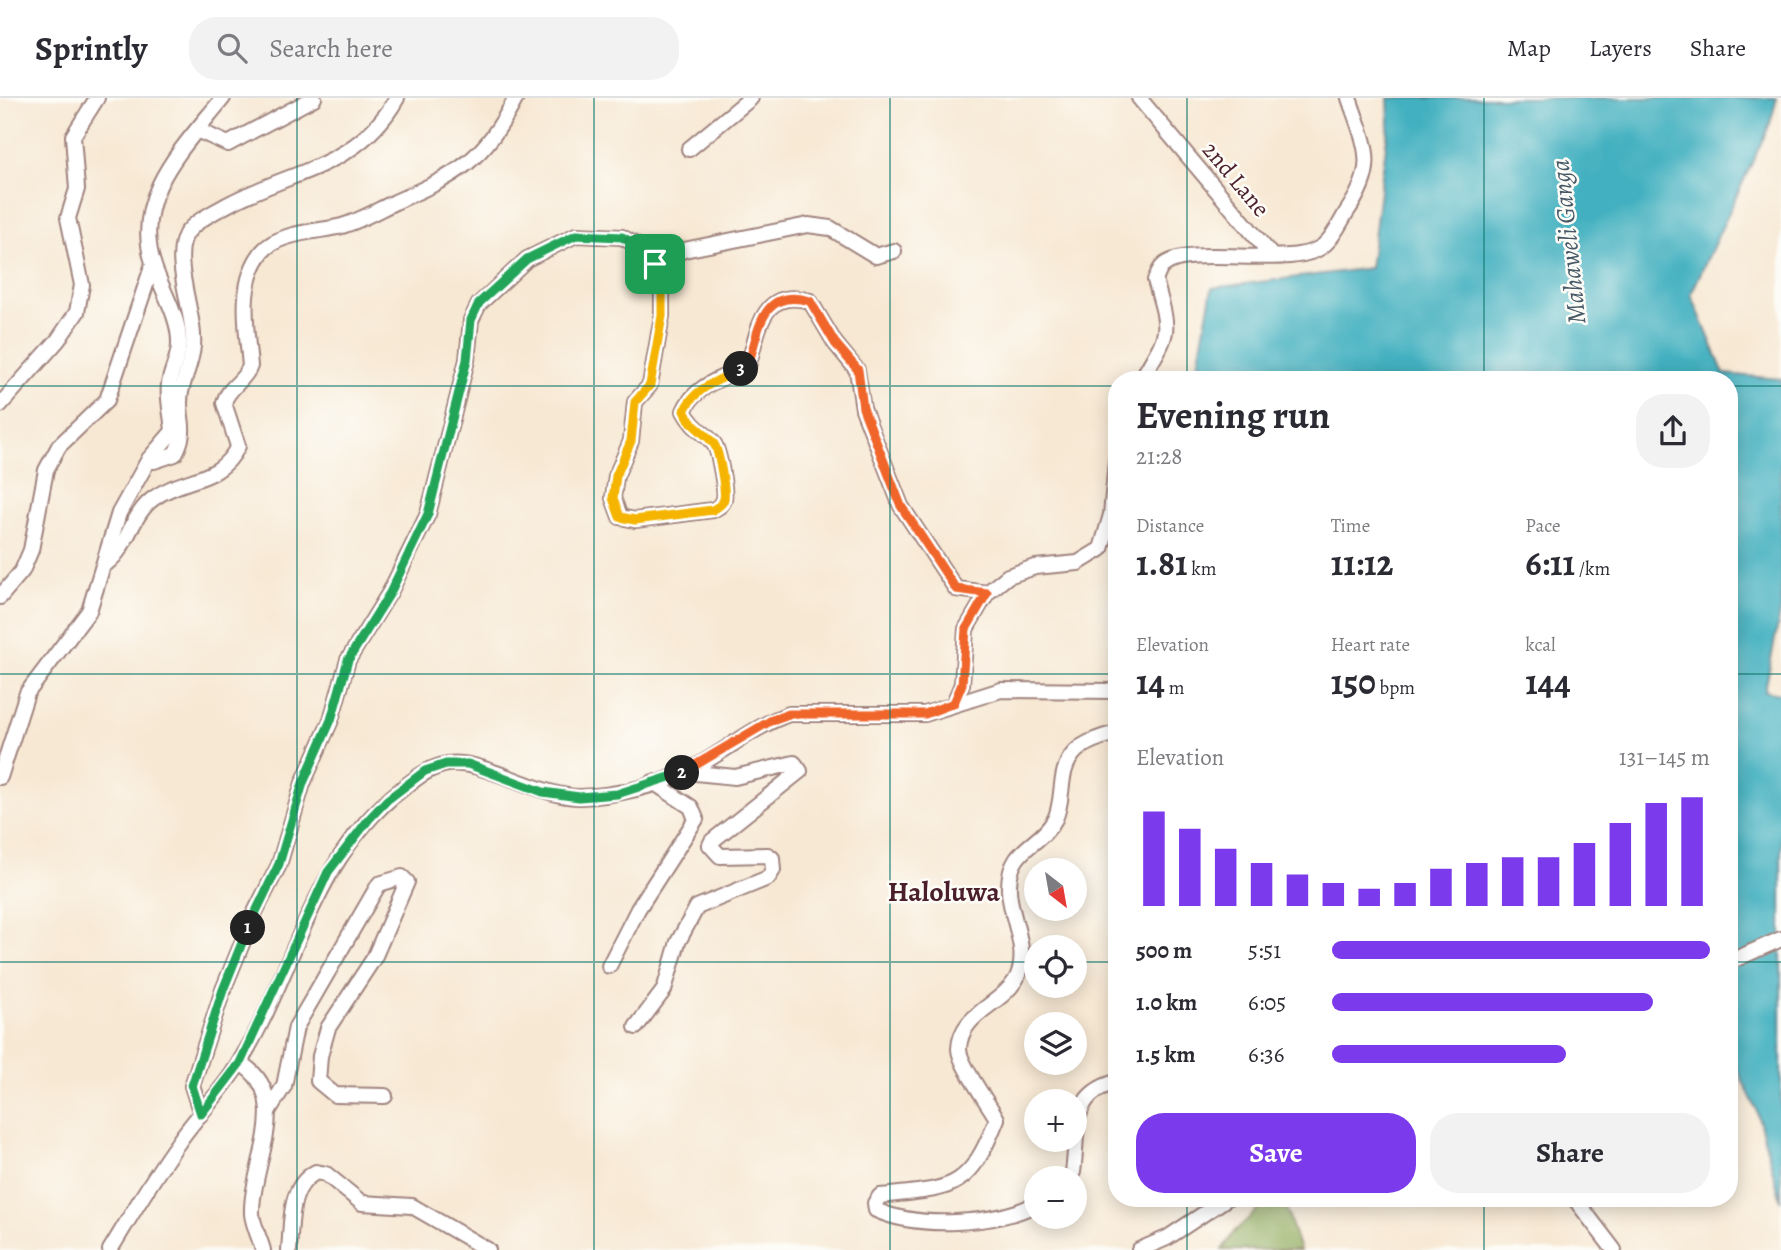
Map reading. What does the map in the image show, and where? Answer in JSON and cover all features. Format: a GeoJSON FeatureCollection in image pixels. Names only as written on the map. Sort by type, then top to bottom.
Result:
{"type":"FeatureCollection","features":[{"type":"Feature","properties":{"kind":"street"},"geometry":{"type":"LineString","coordinates":[[0,405],[58,340],[77,312],[82,285],[68,218],[76,190],[73,136],[97,98]]}},
{"type":"Feature","properties":{"kind":"street"},"geometry":{"type":"LineString","coordinates":[[0,777],[27,693],[89,611],[106,564],[119,513],[149,460],[173,431],[168,385],[180,344],[175,320],[153,264],[147,234],[150,202],[162,175],[223,98]]}},
{"type":"Feature","properties":{"kind":"street"},"geometry":{"type":"LineString","coordinates":[[197,130],[228,144],[314,98]]}},
{"type":"Feature","properties":{"kind":"street"},"geometry":{"type":"LineString","coordinates":[[149,460],[175,454],[184,438],[180,395],[193,345],[183,264],[183,241],[188,232],[209,215],[255,190],[337,160],[364,141],[397,98]]}},
{"type":"Feature","properties":{"kind":"street"},"geometry":{"type":"LineString","coordinates":[[106,564],[114,558],[150,501],[167,488],[210,475],[230,462],[238,446],[224,403],[226,396],[247,375],[250,366],[245,308],[250,280],[262,251],[280,239],[345,225],[450,178],[471,162],[497,134],[516,98]]}},
{"type":"Feature","properties":{"kind":"street"},"geometry":{"type":"LineString","coordinates":[[689,149],[751,98]]}},
{"type":"Feature","properties":{"kind":"street","name":"2nd Lane"},"geometry":{"type":"LineString","coordinates":[[1139,98],[1272,257]]}},
{"type":"Feature","properties":{"kind":"street"},"geometry":{"type":"LineString","coordinates":[[1146,371],[1166,338],[1167,324],[1155,281],[1163,266],[1173,261],[1213,256],[1272,257],[1306,254],[1325,245],[1352,204],[1368,168],[1369,155],[1349,98]]}},
{"type":"Feature","properties":{"kind":"street"},"geometry":{"type":"LineString","coordinates":[[655,264],[684,250],[808,225],[830,228],[876,256],[894,251]]}},
{"type":"Feature","properties":{"kind":"street"},"geometry":{"type":"LineString","coordinates":[[201,1114],[192,1086],[211,1026],[254,914],[279,864],[303,783],[331,720],[348,660],[390,593],[428,514],[467,360],[471,320],[479,303],[527,259],[576,235],[622,237],[643,249],[655,264],[662,285],[662,316],[650,385],[635,402],[631,441],[616,476],[613,498],[620,517],[635,520],[713,510],[723,503],[725,496],[718,452],[714,443],[692,427],[684,411],[690,397],[698,390],[748,366],[764,312],[776,301],[798,297],[810,301],[835,343],[858,370],[863,408],[901,506],[956,589],[987,593]]}},
{"type":"Feature","properties":{"kind":"street"},"geometry":{"type":"LineString","coordinates":[[0,597],[22,572],[31,550],[46,470],[50,462],[59,446],[107,400],[153,264]]}},
{"type":"Feature","properties":{"kind":"street"},"geometry":{"type":"LineString","coordinates":[[954,703],[962,684],[966,629],[987,593],[1008,576],[1035,567],[1078,563],[1101,549],[1108,524]]}},
{"type":"Feature","properties":{"kind":"street"},"geometry":{"type":"LineString","coordinates":[[110,1250],[178,1142],[240,1063],[328,872],[387,800],[425,771],[446,764],[468,764],[543,792],[579,797],[617,794],[686,772],[772,720],[789,714],[925,714],[1001,690],[1108,691]]}},
{"type":"Feature","properties":{"kind":"street"},"geometry":{"type":"LineString","coordinates":[[1024,1209],[971,1221],[897,1220],[876,1210],[875,1203],[880,1196],[943,1189],[959,1183],[982,1157],[997,1119],[959,1052],[961,1038],[972,1018],[1015,981],[1022,957],[1008,888],[1011,869],[1019,854],[1044,835],[1055,819],[1064,766],[1075,751],[1108,736]]}},
{"type":"Feature","properties":{"kind":"street"},"geometry":{"type":"LineString","coordinates":[[636,1027],[664,990],[678,942],[697,907],[772,875],[772,858],[768,855],[720,856],[710,845],[712,841],[800,771],[794,763],[735,777],[686,772]]}},
{"type":"Feature","properties":{"kind":"street"},"geometry":{"type":"LineString","coordinates":[[608,967],[638,909],[696,819],[691,807],[653,782]]}},
{"type":"Feature","properties":{"kind":"street"},"geometry":{"type":"LineString","coordinates":[[263,1250],[252,1215],[269,1110],[284,1086],[296,1027],[379,884],[402,877],[407,882],[374,958],[328,1028],[320,1056],[318,1082],[335,1095],[386,1096]]}},
{"type":"Feature","properties":{"kind":"street"},"geometry":{"type":"LineString","coordinates":[[1738,958],[1781,939]]}},
{"type":"Feature","properties":{"kind":"street"},"geometry":{"type":"LineString","coordinates":[[240,1063],[259,1080],[269,1110]]}},
{"type":"Feature","properties":{"kind":"street"},"geometry":{"type":"LineString","coordinates":[[1074,1166],[1079,1110],[1090,1094],[1108,1086]]}},
{"type":"Feature","properties":{"kind":"street"},"geometry":{"type":"LineString","coordinates":[[289,1250],[296,1191],[304,1178],[316,1172],[326,1174],[362,1203],[412,1206],[488,1250]]}},
{"type":"Feature","properties":{"kind":"street"},"geometry":{"type":"LineString","coordinates":[[1139,1250],[1167,1238],[1214,1207]]}},
{"type":"Feature","properties":{"kind":"street"},"geometry":{"type":"LineString","coordinates":[[1581,1207],[1614,1250]]}},
{"type":"Feature","properties":{"kind":"green space"},"geometry":{"type":"Polygon","coordinates":[[[1261,1207],[1286,1207],[1300,1250],[1222,1250],[1234,1232],[1261,1207]]]}},
{"type":"Feature","properties":{"kind":"water","name":"Mahaweli Ganga"},"geometry":{"type":"Polygon","coordinates":[[[1388,98],[1777,98],[1770,124],[1691,294],[1723,371],[1197,371],[1212,288],[1370,268],[1389,122],[1388,98]]]}},
{"type":"Feature","properties":{"kind":"water"},"geometry":{"type":"Polygon","coordinates":[[[1738,375],[1781,379],[1781,608],[1765,691],[1781,694],[1781,1201],[1756,1109],[1738,1070],[1738,375]]]}},
{"type":"Feature","properties":{"kind":"district","name":"Haloluwa"},"geometry":{"type":"Point","coordinates":[944,891]}},
{"type":"Feature","properties":{"kind":"route"},"geometry":{"type":"LineString","coordinates":[[576,235],[622,237],[643,249],[655,264],[662,285],[662,316],[650,385],[635,402],[631,441],[616,476],[613,498],[620,517],[635,520],[713,510],[723,503],[725,496],[718,452],[714,443],[692,427],[684,411],[690,397],[698,390],[748,366],[764,312],[776,301],[798,297],[810,301],[835,343],[858,370],[863,408],[901,506],[956,589],[987,593],[966,629],[962,684],[954,703],[925,714],[789,714],[772,720],[686,772],[617,794],[579,797],[543,792],[468,764],[446,764],[425,771],[387,800],[328,872],[304,930],[240,1063],[201,1114],[192,1086],[223,990],[254,914],[279,864],[303,783],[331,720],[348,660],[390,593],[428,514],[467,360],[471,320],[479,303],[527,259],[576,235]]}}]}
